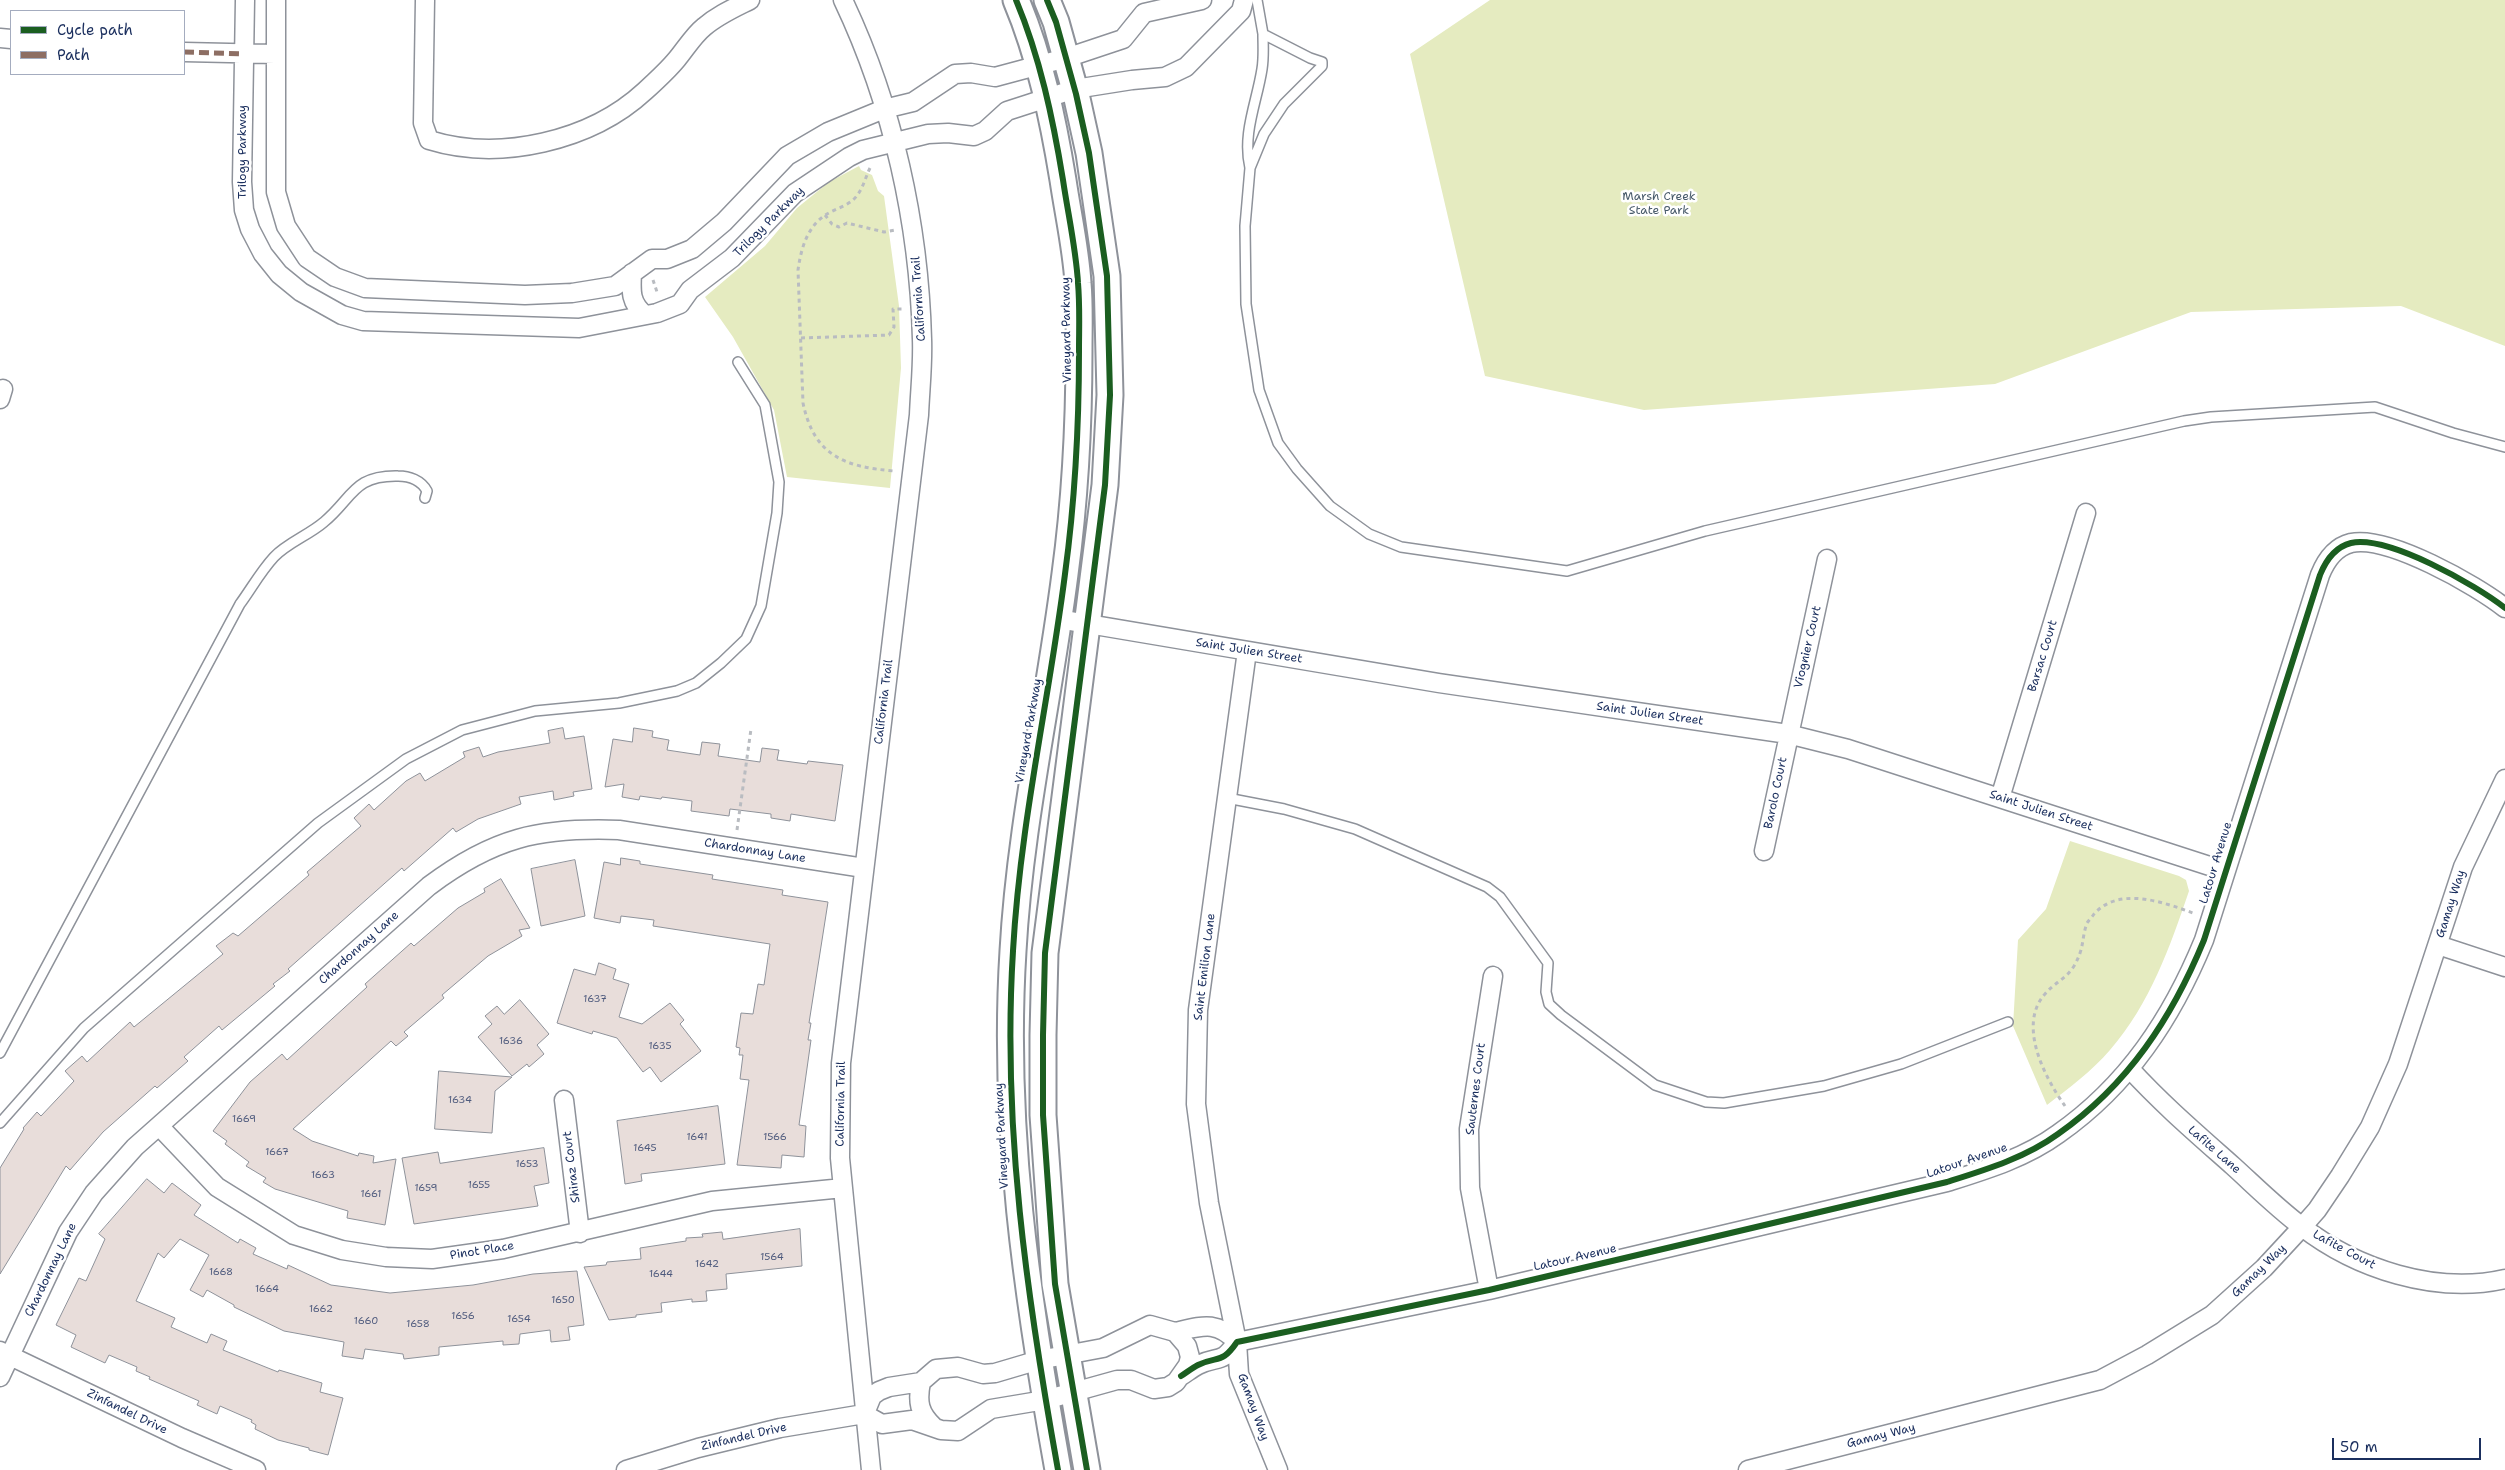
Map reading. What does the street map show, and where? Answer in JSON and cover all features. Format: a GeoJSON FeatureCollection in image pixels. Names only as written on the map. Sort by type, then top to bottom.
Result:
{"type":"FeatureCollection","features":[{"type":"Feature","properties":{"kind":"street","name":"Trilogy Parkway"},"geometry":{"type":"LineString","coordinates":[[244,0],[244,210],[250,229],[263,254],[279,274],[301,292],[323,306],[363,321],[579,328],[645,316],[665,311],[680,304],[690,290],[732,258],[808,183],[863,150],[928,134],[948,133],[974,136],[985,131],[1007,111],[1075,90],[1132,80],[1165,77],[1186,67],[1241,10],[1244,0]]}},
{"type":"Feature","properties":{"kind":"street"},"geometry":{"type":"LineString","coordinates":[[276,0],[276,192],[286,226],[307,258],[320,269],[349,284],[366,288],[525,295],[572,293],[603,289],[626,280],[652,259],[666,259],[692,249],[724,222],[787,156],[828,132],[884,109],[914,102],[954,74],[971,73],[995,76],[1039,67],[1123,39],[1144,13],[1202,0]]}},
{"type":"Feature","properties":{"kind":"street"},"geometry":{"type":"LineString","coordinates":[[425,0],[423,123],[429,140],[451,147],[476,148],[537,145],[581,133],[615,115],[644,92],[676,60],[703,28],[724,13],[750,0]]}},
{"type":"Feature","properties":{"kind":"street","name":"California Trail"},"geometry":{"type":"LineString","coordinates":[[843,0],[871,67],[894,143],[912,226],[922,340],[919,415],[841,1063],[840,1158],[871,1470]]}},
{"type":"Feature","properties":{"kind":"street","name":"Vineyard Parkway"},"geometry":{"type":"LineString","coordinates":[[1016,0],[1031,35],[1047,98],[1060,160],[1078,282],[1079,397],[1074,481],[1059,619],[1026,819],[1013,950],[1010,1036],[1011,1116],[1019,1217],[1045,1400],[1058,1470]]}},
{"type":"Feature","properties":{"kind":"street"},"geometry":{"type":"LineString","coordinates":[[1047,0],[1056,22],[1075,90],[1088,153],[1107,276],[1108,296],[1110,395],[1105,485],[1045,971],[1043,1115],[1055,1284],[1072,1394],[1087,1470]]}},
{"type":"Feature","properties":{"kind":"street"},"geometry":{"type":"LineString","coordinates":[[185,52],[276,54]]}},
{"type":"Feature","properties":{"kind":"street"},"geometry":{"type":"LineString","coordinates":[[639,268],[631,296],[636,308],[645,316]]}},
{"type":"Feature","properties":{"kind":"street","name":"Barsac Court"},"geometry":{"type":"LineString","coordinates":[[2000,798],[2086,513]]}},
{"type":"Feature","properties":{"kind":"street","name":"Latour Avenue"},"geometry":{"type":"LineString","coordinates":[[1237,1342],[1489,1290],[1947,1182],[1993,1167],[2032,1150],[2058,1135],[2130,1069],[2153,1039],[2186,984],[2226,871],[2320,575],[2331,554],[2342,547],[2362,542],[2394,550],[2422,560],[2468,582],[2505,608]]}},
{"type":"Feature","properties":{"kind":"street","name":"Viognier Court"},"geometry":{"type":"LineString","coordinates":[[1788,734],[1828,559]]}},
{"type":"Feature","properties":{"kind":"street","name":"Saint Julien Street"},"geometry":{"type":"LineString","coordinates":[[1059,619],[1440,683],[1788,734],[1848,749],[2226,871]]}},
{"type":"Feature","properties":{"kind":"street","name":"Saint Emilion Lane"},"geometry":{"type":"LineString","coordinates":[[1237,1342],[1209,1203],[1196,1104],[1198,1010],[1247,651]]}},
{"type":"Feature","properties":{"kind":"street","name":"Barolo Court"},"geometry":{"type":"LineString","coordinates":[[1764,851],[1788,734]]}},
{"type":"Feature","properties":{"kind":"street","name":"Gamay Way"},"geometry":{"type":"LineString","coordinates":[[1748,1470],[2100,1380],[2147,1355],[2212,1315],[2264,1268],[2322,1203],[2370,1127],[2398,1064],[2463,867],[2505,779]]}},
{"type":"Feature","properties":{"kind":"street","name":"Chardonnay Lane"},"geometry":{"type":"LineString","coordinates":[[0,1377],[5,1353],[68,1232],[94,1193],[115,1168],[159,1126],[429,886],[455,867],[489,848],[545,832],[587,829],[619,830],[864,868]]}},
{"type":"Feature","properties":{"kind":"street"},"geometry":{"type":"LineString","coordinates":[[2438,945],[2505,967]]}},
{"type":"Feature","properties":{"kind":"street","name":"Sauternes Court"},"geometry":{"type":"LineString","coordinates":[[1489,1290],[1470,1188],[1469,1129],[1493,976]]}},
{"type":"Feature","properties":{"kind":"street","name":"Lafite Lane"},"geometry":{"type":"LineString","coordinates":[[2130,1069],[2161,1103],[2302,1227]]}},
{"type":"Feature","properties":{"kind":"street","name":"Shiraz Court"},"geometry":{"type":"LineString","coordinates":[[564,1100],[580,1233]]}},
{"type":"Feature","properties":{"kind":"street","name":"Pinot Place"},"geometry":{"type":"LineString","coordinates":[[159,1126],[217,1187],[294,1235],[342,1250],[386,1257],[432,1259],[503,1249],[580,1233],[712,1201],[843,1188]]}},
{"type":"Feature","properties":{"kind":"street","name":"Lafite Court"},"geometry":{"type":"LineString","coordinates":[[2302,1227],[2360,1262],[2396,1276],[2452,1283],[2505,1279]]}},
{"type":"Feature","properties":{"kind":"street"},"geometry":{"type":"LineString","coordinates":[[1150,1325],[1175,1332],[1218,1327],[1227,1330],[1237,1342],[1229,1354],[1221,1360],[1198,1365],[1168,1387],[1154,1389],[1131,1380],[1117,1380],[1072,1394],[990,1409],[958,1431],[941,1430],[912,1420],[882,1424],[864,1414],[872,1396],[879,1391],[889,1387],[921,1382],[936,1369],[948,1366],[958,1367],[983,1374],[1067,1355],[1103,1348],[1150,1325]]}},
{"type":"Feature","properties":{"kind":"street"},"geometry":{"type":"LineString","coordinates":[[1175,1332],[1187,1346],[1190,1357],[1188,1366],[1181,1376]]}},
{"type":"Feature","properties":{"kind":"street","name":"Gamay Way"},"geometry":{"type":"LineString","coordinates":[[1237,1342],[1240,1374],[1278,1470]]}},
{"type":"Feature","properties":{"kind":"street","name":"Zinfandel Drive"},"geometry":{"type":"LineString","coordinates":[[5,1353],[233,1466],[256,1470]]}},
{"type":"Feature","properties":{"kind":"street"},"geometry":{"type":"LineString","coordinates":[[921,1382],[918,1394],[921,1411],[934,1426]]}},
{"type":"Feature","properties":{"kind":"street","name":"Zinfandel Drive"},"geometry":{"type":"LineString","coordinates":[[626,1470],[698,1448],[780,1428],[864,1414]]}},
{"type":"Feature","properties":{"kind":"lane"},"geometry":{"type":"LineString","coordinates":[[1250,168],[1246,151],[1252,110],[1262,68],[1263,34],[1257,0]]}},
{"type":"Feature","properties":{"kind":"lane"},"geometry":{"type":"LineString","coordinates":[[1263,34],[1301,54],[1322,62],[1322,66],[1284,104],[1264,134],[1250,168],[1245,226],[1246,304],[1259,390],[1278,443],[1296,469],[1330,506],[1369,534],[1401,547],[1567,571],[1714,529],[1936,476],[2184,421],[2211,417],[2375,407],[2453,433],[2505,447]]}},
{"type":"Feature","properties":{"kind":"lane"},"geometry":{"type":"LineString","coordinates":[[0,1122],[84,1028],[318,823],[406,759],[462,730],[535,711],[619,703],[678,691],[696,683],[721,664],[746,640],[761,606],[777,513],[779,482],[764,406],[738,362]]}},
{"type":"Feature","properties":{"kind":"lane"},"geometry":{"type":"LineString","coordinates":[[0,1052],[240,604],[274,557],[325,522],[363,481],[382,475],[404,476],[417,480],[424,486],[427,491],[425,498]]}},
{"type":"Feature","properties":{"kind":"lane"},"geometry":{"type":"LineString","coordinates":[[1227,798],[1284,809],[1355,828],[1487,887],[1500,897],[1548,963],[1546,992],[1549,1004],[1655,1085],[1706,1102],[1724,1103],[1824,1086],[1901,1064],[2008,1022]]}},
{"type":"Feature","properties":{"kind":"path"},"geometry":{"type":"LineString","coordinates":[[894,143],[869,169],[864,184],[853,200],[825,214],[806,238],[800,253],[798,270],[803,403],[806,421],[816,440],[828,452],[845,462],[869,469],[912,472]]}},
{"type":"Feature","properties":{"kind":"path"},"geometry":{"type":"LineString","coordinates":[[825,214],[832,224],[839,227],[847,223],[884,232],[912,226]]}},
{"type":"Feature","properties":{"kind":"path"},"geometry":{"type":"LineString","coordinates":[[639,268],[665,311]]}},
{"type":"Feature","properties":{"kind":"path"},"geometry":{"type":"LineString","coordinates":[[801,338],[889,335],[894,327],[893,309],[920,308]]}},
{"type":"Feature","properties":{"kind":"path"},"geometry":{"type":"LineString","coordinates":[[735,848],[751,729]]}},
{"type":"Feature","properties":{"kind":"path"},"geometry":{"type":"LineString","coordinates":[[2075,1120],[2057,1094],[2034,1044],[2032,1028],[2035,1010],[2044,995],[2067,977],[2083,952],[2088,922],[2098,910],[2111,900],[2129,898],[2158,902],[2210,919]]}},
{"type":"Feature","properties":{"kind":"green space","name":"Marsh Creek State Park"},"geometry":{"type":"Polygon","coordinates":[[[1490,0],[2505,0],[2505,346],[2401,306],[2191,312],[1995,384],[1644,410],[1485,376],[1410,54],[1490,0]]]}},
{"type":"Feature","properties":{"kind":"green space"},"geometry":{"type":"Polygon","coordinates":[[[859,166],[861,170],[872,175],[878,191],[884,196],[899,306],[901,368],[890,488],[787,477],[774,410],[733,337],[705,297],[765,246],[797,208],[829,182],[859,166]]]}},
{"type":"Feature","properties":{"kind":"green space"},"geometry":{"type":"Polygon","coordinates":[[[2070,841],[2179,876],[2186,880],[2189,891],[2166,954],[2137,1014],[2103,1058],[2047,1105],[2013,1026],[2018,940],[2046,909],[2070,841]]]}},
{"type":"Feature","properties":{"kind":"building"},"geometry":{"type":"Polygon","coordinates":[[[563,728],[565,739],[584,736],[592,789],[573,792],[574,796],[554,800],[553,791],[519,797],[521,804],[478,819],[456,832],[453,828],[404,871],[402,868],[288,969],[290,971],[273,984],[275,986],[222,1030],[219,1026],[184,1057],[188,1061],[157,1088],[155,1086],[103,1132],[70,1170],[66,1166],[0,1274],[0,1168],[23,1128],[37,1112],[41,1116],[74,1081],[65,1071],[82,1056],[87,1062],[130,1022],[134,1027],[223,954],[216,946],[233,933],[238,936],[309,875],[307,872],[361,826],[354,818],[369,804],[374,810],[406,781],[420,773],[425,781],[465,757],[463,752],[479,747],[483,757],[498,752],[550,743],[548,731],[563,728]]]}},
{"type":"Feature","properties":{"kind":"building"},"geometry":{"type":"Polygon","coordinates":[[[634,728],[653,731],[652,737],[669,740],[667,750],[700,755],[702,742],[720,744],[718,756],[760,762],[762,748],[779,750],[777,760],[807,764],[808,761],[843,765],[835,821],[791,814],[790,821],[771,818],[771,814],[730,809],[729,816],[691,811],[692,801],[662,797],[661,799],[640,796],[639,800],[622,797],[624,784],[605,787],[613,739],[632,742],[634,728]]]}},
{"type":"Feature","properties":{"kind":"building"},"geometry":{"type":"Polygon","coordinates":[[[621,858],[640,861],[640,864],[713,875],[712,879],[783,890],[782,895],[828,902],[809,1023],[811,1023],[808,1040],[811,1040],[799,1125],[806,1126],[804,1157],[782,1155],[781,1168],[737,1165],[749,1080],[740,1079],[743,1055],[739,1055],[740,1048],[736,1047],[741,1013],[753,1014],[758,984],[764,985],[770,944],[653,926],[654,920],[621,916],[620,923],[594,918],[604,862],[620,865],[621,858]]]}},
{"type":"Feature","properties":{"kind":"building"},"geometry":{"type":"Polygon","coordinates":[[[575,860],[585,916],[541,926],[531,869],[575,860]]]}},
{"type":"Feature","properties":{"kind":"building"},"geometry":{"type":"Polygon","coordinates":[[[501,879],[530,928],[519,930],[522,936],[488,956],[442,995],[444,998],[404,1032],[408,1036],[396,1046],[391,1041],[293,1129],[312,1141],[358,1156],[359,1153],[374,1156],[373,1163],[396,1159],[385,1225],[347,1218],[348,1211],[275,1189],[263,1182],[266,1178],[246,1166],[249,1162],[225,1144],[227,1141],[213,1131],[250,1082],[282,1054],[287,1060],[367,987],[365,984],[411,943],[414,946],[458,908],[485,892],[484,889],[501,879]]]}},
{"type":"Feature","properties":{"kind":"building"},"geometry":{"type":"Polygon","coordinates":[[[599,963],[616,969],[613,979],[629,984],[619,1017],[642,1024],[670,1003],[684,1020],[680,1024],[701,1051],[661,1082],[650,1067],[643,1072],[617,1038],[593,1031],[592,1034],[557,1023],[574,969],[595,975],[599,963]]]}},
{"type":"Feature","properties":{"kind":"building"},"geometry":{"type":"Polygon","coordinates":[[[520,1000],[549,1034],[537,1045],[544,1054],[529,1067],[527,1064],[512,1076],[478,1037],[492,1024],[485,1016],[497,1006],[504,1014],[520,1000]]]}},
{"type":"Feature","properties":{"kind":"building"},"geometry":{"type":"Polygon","coordinates":[[[439,1071],[512,1077],[495,1091],[492,1133],[435,1129],[439,1071]]]}},
{"type":"Feature","properties":{"kind":"building"},"geometry":{"type":"Polygon","coordinates":[[[718,1106],[725,1164],[641,1174],[642,1181],[625,1184],[617,1121],[718,1106]]]}},
{"type":"Feature","properties":{"kind":"building"},"geometry":{"type":"Polygon","coordinates":[[[544,1148],[549,1183],[534,1186],[538,1206],[414,1224],[402,1158],[438,1152],[440,1163],[544,1148]]]}},
{"type":"Feature","properties":{"kind":"building"},"geometry":{"type":"Polygon","coordinates":[[[147,1179],[164,1193],[172,1183],[201,1205],[194,1215],[238,1243],[240,1239],[256,1248],[253,1254],[287,1269],[288,1265],[331,1285],[390,1293],[473,1285],[533,1274],[577,1271],[584,1325],[568,1327],[570,1340],[551,1342],[550,1330],[520,1334],[519,1344],[503,1345],[503,1341],[439,1347],[439,1355],[404,1359],[403,1354],[365,1349],[363,1359],[342,1356],[344,1342],[284,1331],[234,1307],[234,1305],[207,1290],[203,1297],[190,1290],[209,1255],[180,1239],[164,1258],[158,1253],[136,1301],[175,1318],[171,1327],[207,1343],[211,1334],[227,1341],[223,1350],[278,1372],[279,1370],[322,1383],[320,1392],[343,1398],[328,1455],[278,1440],[255,1429],[256,1425],[251,1422],[252,1420],[220,1406],[217,1414],[197,1405],[199,1401],[149,1379],[150,1377],[136,1371],[137,1367],[109,1355],[105,1363],[71,1347],[76,1335],[56,1325],[79,1278],[86,1281],[105,1239],[99,1234],[147,1179]]]}},
{"type":"Feature","properties":{"kind":"building"},"geometry":{"type":"Polygon","coordinates":[[[800,1229],[802,1266],[726,1274],[727,1289],[706,1291],[707,1301],[692,1302],[692,1299],[661,1303],[662,1312],[636,1315],[636,1317],[609,1320],[584,1267],[606,1265],[607,1262],[641,1259],[640,1248],[686,1241],[686,1238],[703,1237],[702,1234],[722,1232],[723,1239],[800,1229]]]}},
{"type":"Feature","properties":{"kind":"marked path"},"geometry":{"type":"LineString","coordinates":[[185,52],[243,54]]}},
{"type":"Feature","properties":{"kind":"cycle path"},"geometry":{"type":"LineString","coordinates":[[1016,0],[1039,66],[1050,111],[1074,244],[1079,300],[1076,462],[1071,518],[1065,574],[1022,856],[1013,951],[1011,1016],[1011,1082],[1020,1212],[1036,1341],[1058,1470]]}},
{"type":"Feature","properties":{"kind":"cycle path"},"geometry":{"type":"LineString","coordinates":[[1047,0],[1056,22],[1076,94],[1089,153],[1107,276],[1110,395],[1105,485],[1045,953],[1043,1035],[1043,1115],[1055,1284],[1087,1470]]}},
{"type":"Feature","properties":{"kind":"cycle path"},"geometry":{"type":"LineString","coordinates":[[1181,1376],[1198,1365],[1223,1357],[1237,1342],[1489,1290],[1947,1182],[1976,1173],[2032,1150],[2058,1134],[2083,1115],[2127,1072],[2162,1023],[2178,996],[2204,940],[2320,575],[2332,555],[2340,548],[2351,543],[2367,543],[2387,547],[2408,554],[2453,575],[2505,608]]}}]}
